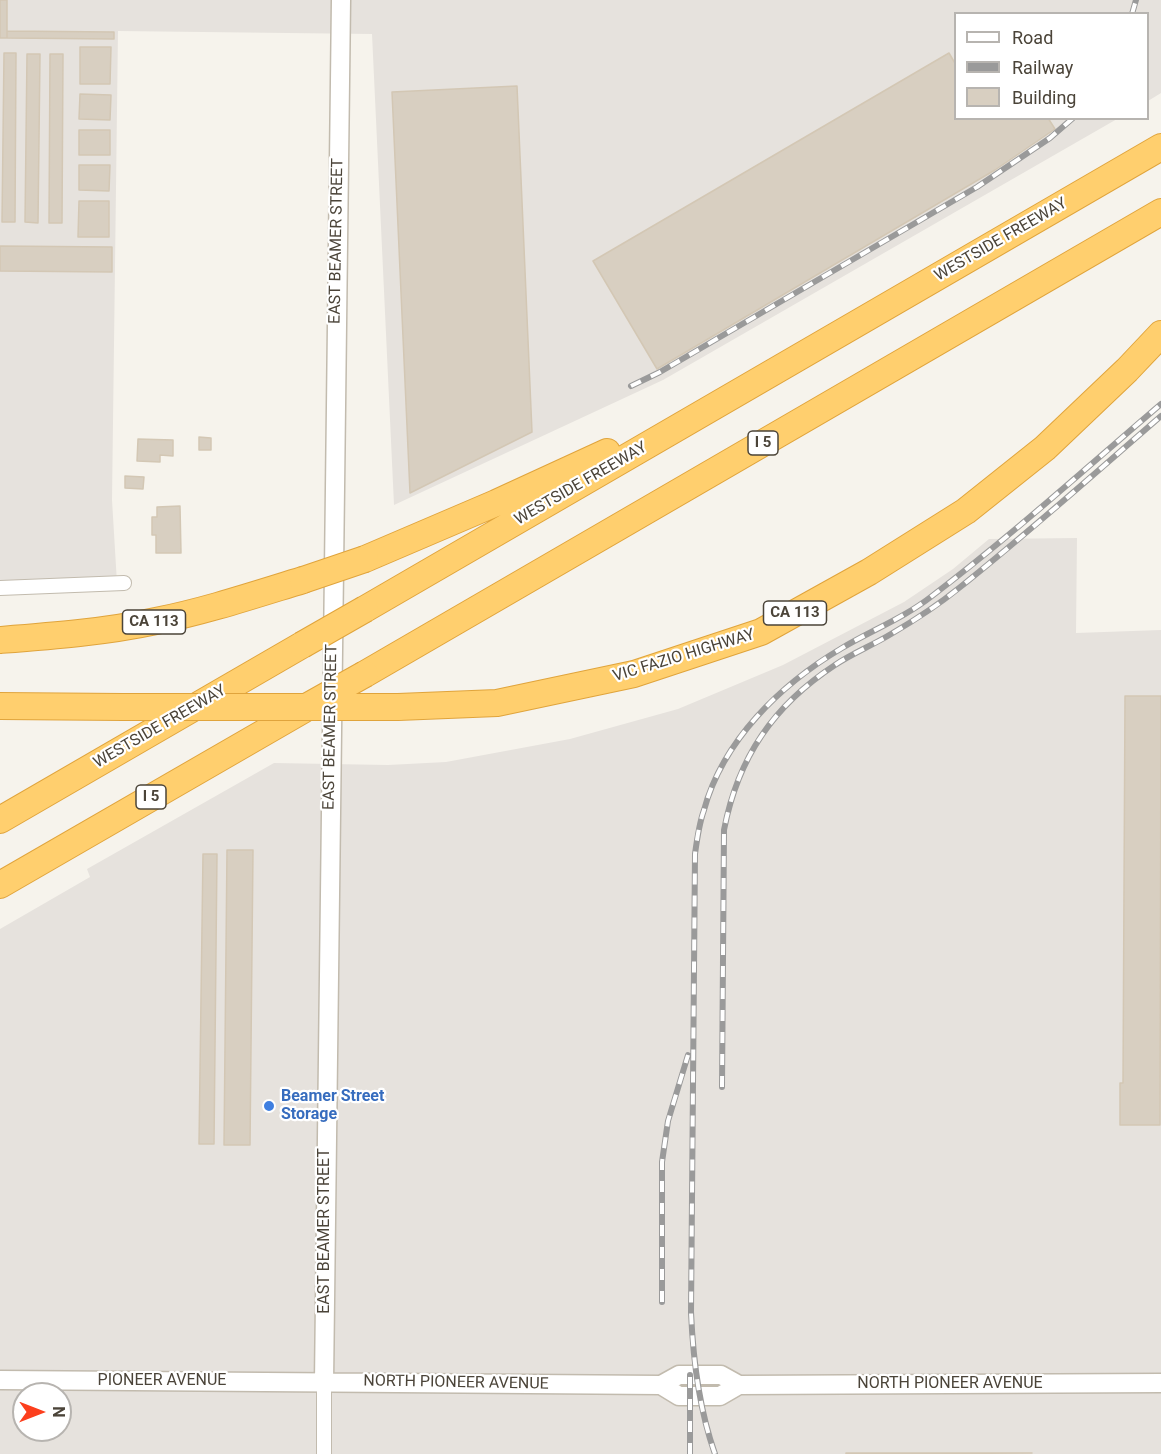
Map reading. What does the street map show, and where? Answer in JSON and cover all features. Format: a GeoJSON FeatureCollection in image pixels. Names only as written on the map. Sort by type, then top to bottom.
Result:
{"type":"FeatureCollection","features":[{"type":"Feature","properties":{"kind":"highway","name":"WESTSIDE FREEWAY"},"geometry":{"type":"LineString","coordinates":[[0,820],[1161,147]]}},
{"type":"Feature","properties":{"kind":"highway","name":"I 5"},"geometry":{"type":"LineString","coordinates":[[0,885],[1161,212]]}},
{"type":"Feature","properties":{"kind":"highway","name":"VIC FAZIO HIGHWAY"},"geometry":{"type":"LineString","coordinates":[[0,706],[398,707],[497,703],[634,674],[760,632],[869,573],[966,511],[1045,448],[1127,370],[1161,334]]}},
{"type":"Feature","properties":{"kind":"highway","name":"CA 113"},"geometry":{"type":"LineString","coordinates":[[0,640],[102,630],[156,621],[227,604],[303,580],[365,559],[450,524],[728,398]]}},
{"type":"Feature","properties":{"kind":"street","name":"EAST BEAMER STREET"},"geometry":{"type":"LineString","coordinates":[[324,1454],[340,0]]}},
{"type":"Feature","properties":{"kind":"street"},"geometry":{"type":"LineString","coordinates":[[0,588],[124,583]]}},
{"type":"Feature","properties":{"kind":"street","name":"NORTH PIONEER AVENUE"},"geometry":{"type":"LineString","coordinates":[[324,1382],[661,1385],[679,1375],[722,1375],[739,1385],[1161,1383]]}},
{"type":"Feature","properties":{"kind":"street","name":"PIONEER AVENUE"},"geometry":{"type":"LineString","coordinates":[[0,1380],[324,1382]]}},
{"type":"Feature","properties":{"kind":"shaded area"},"geometry":{"type":"Polygon","coordinates":[[[0,0],[1161,0],[1161,93],[1149,100],[1149,12],[954,12],[954,120],[1115,120],[663,380],[394,505],[372,34],[118,31],[112,500],[117,583],[0,583],[0,0]]]}},
{"type":"Feature","properties":{"kind":"shaded area"},"geometry":{"type":"Polygon","coordinates":[[[1077,538],[1076,633],[1161,630],[1161,1454],[0,1454],[0,929],[90,877],[87,869],[274,763],[388,765],[446,762],[570,739],[678,709],[783,665],[904,602],[953,569],[989,539],[1077,538]]]}},
{"type":"Feature","properties":{"kind":"building"},"geometry":{"type":"Polygon","coordinates":[[[0,0],[7,0],[7,38],[0,38],[0,0]]]}},
{"type":"Feature","properties":{"kind":"building"},"geometry":{"type":"Polygon","coordinates":[[[7,31],[114,32],[114,39],[7,38],[7,31]]]}},
{"type":"Feature","properties":{"kind":"building"},"geometry":{"type":"Polygon","coordinates":[[[80,47],[111,47],[110,84],[80,84],[80,47]]]}},
{"type":"Feature","properties":{"kind":"building"},"geometry":{"type":"Polygon","coordinates":[[[4,53],[16,53],[15,222],[2,222],[4,53]]]}},
{"type":"Feature","properties":{"kind":"building"},"geometry":{"type":"Polygon","coordinates":[[[949,53],[954,62],[954,120],[1049,120],[1055,129],[995,170],[657,369],[593,261],[949,53]]]}},
{"type":"Feature","properties":{"kind":"building"},"geometry":{"type":"Polygon","coordinates":[[[27,54],[40,54],[38,223],[25,222],[27,54]]]}},
{"type":"Feature","properties":{"kind":"building"},"geometry":{"type":"Polygon","coordinates":[[[50,54],[63,54],[62,223],[49,223],[50,54]]]}},
{"type":"Feature","properties":{"kind":"building"},"geometry":{"type":"Polygon","coordinates":[[[517,86],[532,432],[410,493],[392,92],[517,86]]]}},
{"type":"Feature","properties":{"kind":"building"},"geometry":{"type":"Polygon","coordinates":[[[80,94],[111,95],[110,120],[79,119],[80,94]]]}},
{"type":"Feature","properties":{"kind":"building"},"geometry":{"type":"Polygon","coordinates":[[[79,130],[110,130],[110,155],[79,155],[79,130]]]}},
{"type":"Feature","properties":{"kind":"building"},"geometry":{"type":"Polygon","coordinates":[[[79,165],[110,165],[109,191],[79,190],[79,165]]]}},
{"type":"Feature","properties":{"kind":"building"},"geometry":{"type":"Polygon","coordinates":[[[79,201],[109,201],[109,237],[78,237],[79,201]]]}},
{"type":"Feature","properties":{"kind":"building"},"geometry":{"type":"Polygon","coordinates":[[[0,246],[112,247],[112,272],[0,271],[0,246]]]}},
{"type":"Feature","properties":{"kind":"building"},"geometry":{"type":"Polygon","coordinates":[[[199,437],[211,438],[211,450],[199,450],[199,437]]]}},
{"type":"Feature","properties":{"kind":"building"},"geometry":{"type":"Polygon","coordinates":[[[138,439],[173,440],[173,456],[160,455],[160,462],[137,461],[138,439]]]}},
{"type":"Feature","properties":{"kind":"building"},"geometry":{"type":"Polygon","coordinates":[[[125,476],[144,477],[143,489],[125,488],[125,476]]]}},
{"type":"Feature","properties":{"kind":"building"},"geometry":{"type":"Polygon","coordinates":[[[180,506],[181,553],[156,553],[156,535],[152,535],[152,517],[157,517],[157,507],[180,506]]]}},
{"type":"Feature","properties":{"kind":"building"},"geometry":{"type":"Polygon","coordinates":[[[1125,696],[1161,696],[1160,1125],[1120,1125],[1120,1083],[1123,1083],[1125,696]]]}},
{"type":"Feature","properties":{"kind":"building"},"geometry":{"type":"Polygon","coordinates":[[[227,850],[253,850],[250,1145],[224,1145],[227,850]]]}},
{"type":"Feature","properties":{"kind":"building"},"geometry":{"type":"Polygon","coordinates":[[[203,854],[217,854],[214,1144],[199,1144],[203,854]]]}},
{"type":"Feature","properties":{"kind":"building"},"geometry":{"type":"Polygon","coordinates":[[[846,1453],[1032,1453],[846,1454],[846,1453]]]}},
{"type":"Feature","properties":{"kind":"railway"},"geometry":{"type":"LineString","coordinates":[[1133,12],[1136,0]]}},
{"type":"Feature","properties":{"kind":"railway"},"geometry":{"type":"LineString","coordinates":[[631,386],[660,372],[977,187],[1050,138],[1071,120]]}},
{"type":"Feature","properties":{"kind":"railway"},"geometry":{"type":"LineString","coordinates":[[715,1454],[709,1437],[698,1384],[691,1312],[695,854],[701,821],[713,784],[740,737],[757,716],[797,679],[819,662],[932,596],[1019,526],[1161,404]]}},
{"type":"Feature","properties":{"kind":"railway"},"geometry":{"type":"LineString","coordinates":[[722,1087],[724,830],[739,779],[762,735],[794,697],[813,681],[842,661],[909,623],[951,594],[1036,525],[1161,416]]}},
{"type":"Feature","properties":{"kind":"railway"},"geometry":{"type":"LineString","coordinates":[[662,1302],[662,1162],[668,1121],[688,1055]]}},
{"type":"Feature","properties":{"kind":"railway"},"geometry":{"type":"LineString","coordinates":[[690,1375],[690,1454]]}},
{"type":"Feature","properties":{"kind":"place","name":"Beamer Street Storage"},"geometry":{"type":"Point","coordinates":[269,1106]}}]}
